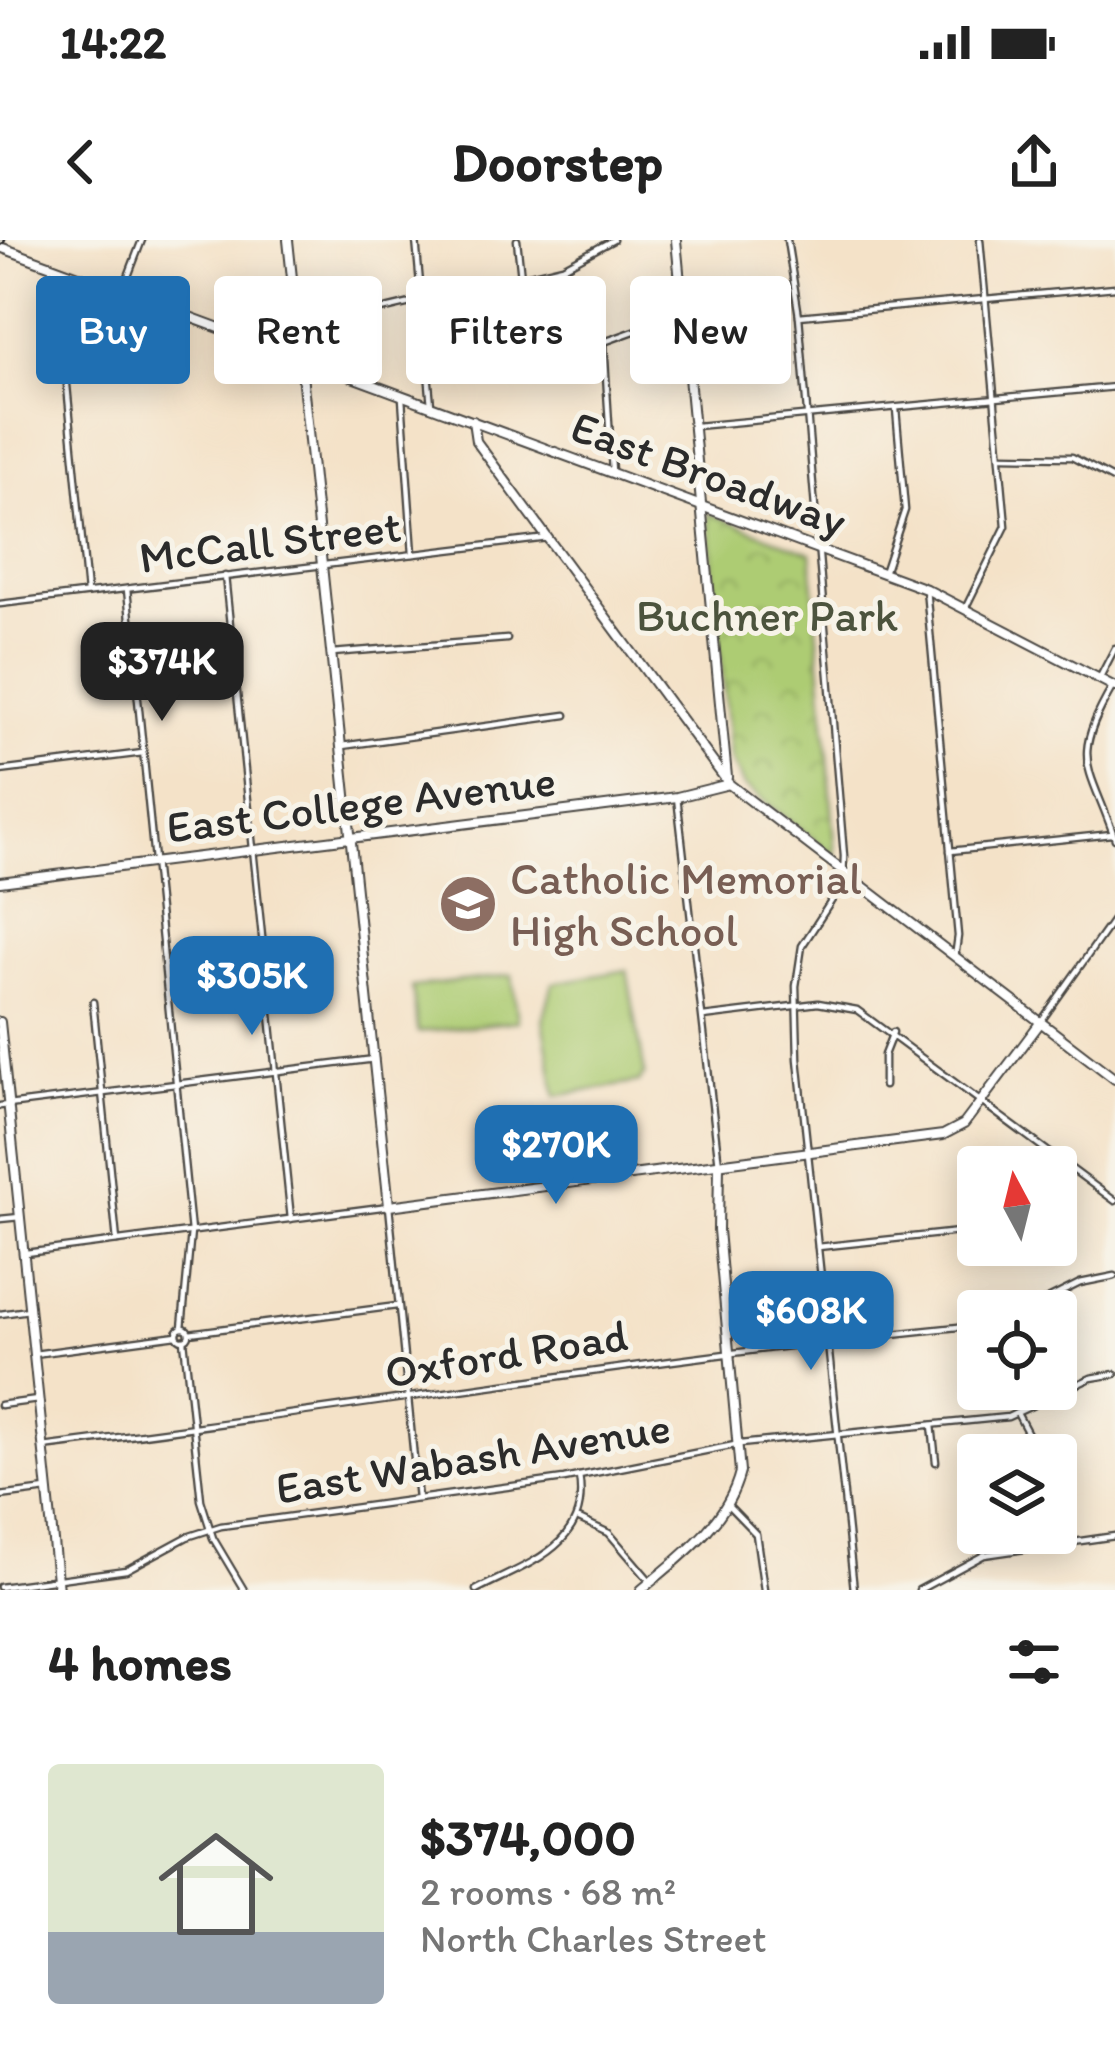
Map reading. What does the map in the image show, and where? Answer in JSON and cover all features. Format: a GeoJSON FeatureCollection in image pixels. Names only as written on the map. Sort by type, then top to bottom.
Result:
{"type":"FeatureCollection","features":[{"type":"Feature","properties":{"kind":"street"},"geometry":{"type":"LineString","coordinates":[[128,276],[142,240]]}},
{"type":"Feature","properties":{"kind":"street"},"geometry":{"type":"LineString","coordinates":[[288,240],[292,276]]}},
{"type":"Feature","properties":{"kind":"street"},"geometry":{"type":"LineString","coordinates":[[416,240],[420,276]]}},
{"type":"Feature","properties":{"kind":"street"},"geometry":{"type":"LineString","coordinates":[[517,240],[521,276]]}},
{"type":"Feature","properties":{"kind":"street"},"geometry":{"type":"LineString","coordinates":[[525,276],[570,265],[613,240]]}},
{"type":"Feature","properties":{"kind":"street"},"geometry":{"type":"LineString","coordinates":[[676,240],[680,276]]}},
{"type":"Feature","properties":{"kind":"street"},"geometry":{"type":"LineString","coordinates":[[787,240],[808,415],[843,875],[802,946],[798,1005],[808,1153],[854,1590]]}},
{"type":"Feature","properties":{"kind":"street"},"geometry":{"type":"LineString","coordinates":[[965,609],[1006,529],[980,240]]}},
{"type":"Feature","properties":{"kind":"street","name":"East Broadway"},"geometry":{"type":"LineString","coordinates":[[0,247],[79,276]]}},
{"type":"Feature","properties":{"kind":"street"},"geometry":{"type":"LineString","coordinates":[[57,268],[87,593]]}},
{"type":"Feature","properties":{"kind":"street"},"geometry":{"type":"LineString","coordinates":[[799,316],[1115,287]]}},
{"type":"Feature","properties":{"kind":"street"},"geometry":{"type":"LineString","coordinates":[[612,472],[603,344],[630,334]]}},
{"type":"Feature","properties":{"kind":"street"},"geometry":{"type":"LineString","coordinates":[[304,384],[418,1499]]}},
{"type":"Feature","properties":{"kind":"street","name":"East Broadway"},"geometry":{"type":"LineString","coordinates":[[378,384],[926,590],[1114,686]]}},
{"type":"Feature","properties":{"kind":"street"},"geometry":{"type":"LineString","coordinates":[[429,384],[431,405]]}},
{"type":"Feature","properties":{"kind":"street"},"geometry":{"type":"LineString","coordinates":[[690,384],[729,784]]}},
{"type":"Feature","properties":{"kind":"street"},"geometry":{"type":"LineString","coordinates":[[694,426],[1115,387]]}},
{"type":"Feature","properties":{"kind":"street"},"geometry":{"type":"LineString","coordinates":[[403,394],[412,554]]}},
{"type":"Feature","properties":{"kind":"street"},"geometry":{"type":"LineString","coordinates":[[884,573],[905,510],[896,407]]}},
{"type":"Feature","properties":{"kind":"street"},"geometry":{"type":"LineString","coordinates":[[473,421],[476,441],[729,784],[1115,1079]]}},
{"type":"Feature","properties":{"kind":"street"},"geometry":{"type":"LineString","coordinates":[[1000,456],[1061,455],[1113,478]]}},
{"type":"Feature","properties":{"kind":"street","name":"McCall Street"},"geometry":{"type":"LineString","coordinates":[[0,604],[548,538]]}},
{"type":"Feature","properties":{"kind":"street"},"geometry":{"type":"LineString","coordinates":[[225,576],[291,1219]]}},
{"type":"Feature","properties":{"kind":"street"},"geometry":{"type":"LineString","coordinates":[[128,589],[191,1232],[182,1328],[177,1335]]}},
{"type":"Feature","properties":{"kind":"street"},"geometry":{"type":"LineString","coordinates":[[926,590],[959,946],[955,958]]}},
{"type":"Feature","properties":{"kind":"street"},"geometry":{"type":"LineString","coordinates":[[332,653],[507,639]]}},
{"type":"Feature","properties":{"kind":"street"},"geometry":{"type":"LineString","coordinates":[[1099,679],[1115,648]]}},
{"type":"Feature","properties":{"kind":"street"},"geometry":{"type":"LineString","coordinates":[[950,850],[1114,837],[1096,791],[1085,742],[1114,686]]}},
{"type":"Feature","properties":{"kind":"street"},"geometry":{"type":"LineString","coordinates":[[342,746],[566,715]]}},
{"type":"Feature","properties":{"kind":"street"},"geometry":{"type":"LineString","coordinates":[[695,739],[713,737],[720,727]]}},
{"type":"Feature","properties":{"kind":"street"},"geometry":{"type":"LineString","coordinates":[[0,771],[144,753]]}},
{"type":"Feature","properties":{"kind":"street","name":"East College Avenue"},"geometry":{"type":"LineString","coordinates":[[0,882],[677,797],[729,784]]}},
{"type":"Feature","properties":{"kind":"street"},"geometry":{"type":"LineString","coordinates":[[640,1590],[698,1541],[726,1503],[740,1472],[718,1230],[719,1165],[677,797]]}},
{"type":"Feature","properties":{"kind":"street"},"geometry":{"type":"LineString","coordinates":[[24,1254],[944,1135],[964,1124],[983,1100],[1115,917]]}},
{"type":"Feature","properties":{"kind":"street"},"geometry":{"type":"LineString","coordinates":[[93,1002],[118,1241]]}},
{"type":"Feature","properties":{"kind":"street"},"geometry":{"type":"LineString","coordinates":[[703,1017],[798,1005],[844,1005],[893,1032],[1044,1146]]}},
{"type":"Feature","properties":{"kind":"street"},"geometry":{"type":"LineString","coordinates":[[0,1022],[4,1106],[20,1217],[57,1585]]}},
{"type":"Feature","properties":{"kind":"street"},"geometry":{"type":"LineString","coordinates":[[884,1086],[884,1054],[893,1032]]}},
{"type":"Feature","properties":{"kind":"street"},"geometry":{"type":"LineString","coordinates":[[4,1106],[376,1059]]}},
{"type":"Feature","properties":{"kind":"street"},"geometry":{"type":"LineString","coordinates":[[1077,1172],[1115,1201]]}},
{"type":"Feature","properties":{"kind":"street"},"geometry":{"type":"LineString","coordinates":[[0,1219],[20,1217]]}},
{"type":"Feature","properties":{"kind":"street"},"geometry":{"type":"LineString","coordinates":[[818,1246],[957,1232]]}},
{"type":"Feature","properties":{"kind":"street"},"geometry":{"type":"LineString","coordinates":[[1066,1290],[1115,1276]]}},
{"type":"Feature","properties":{"kind":"street"},"geometry":{"type":"LineString","coordinates":[[34,1354],[399,1306]]}},
{"type":"Feature","properties":{"kind":"street"},"geometry":{"type":"LineString","coordinates":[[0,1313],[29,1310]]}},
{"type":"Feature","properties":{"kind":"street","name":"Oxford Road"},"geometry":{"type":"LineString","coordinates":[[43,1447],[408,1400],[730,1350],[957,1327]]}},
{"type":"Feature","properties":{"kind":"street"},"geometry":{"type":"LineString","coordinates":[[182,1328],[187,1337],[193,1427],[209,1528],[244,1590]]}},
{"type":"Feature","properties":{"kind":"street","name":"East Wabash Avenue"},"geometry":{"type":"LineString","coordinates":[[0,1587],[57,1585],[135,1567],[209,1528],[579,1476],[740,1444],[1018,1414],[1091,1378],[1115,1374]]}},
{"type":"Feature","properties":{"kind":"street"},"geometry":{"type":"LineString","coordinates":[[0,1405],[38,1400]]}},
{"type":"Feature","properties":{"kind":"street"},"geometry":{"type":"LineString","coordinates":[[1018,1414],[1028,1434]]}},
{"type":"Feature","properties":{"kind":"street"},"geometry":{"type":"LineString","coordinates":[[932,1425],[936,1462]]}},
{"type":"Feature","properties":{"kind":"street"},"geometry":{"type":"LineString","coordinates":[[476,1590],[556,1548],[579,1519],[579,1476]]}},
{"type":"Feature","properties":{"kind":"street"},"geometry":{"type":"LineString","coordinates":[[0,1496],[47,1490]]}},
{"type":"Feature","properties":{"kind":"street"},"geometry":{"type":"LineString","coordinates":[[726,1503],[757,1534],[764,1590]]}},
{"type":"Feature","properties":{"kind":"street"},"geometry":{"type":"LineString","coordinates":[[579,1519],[609,1533],[650,1582]]}},
{"type":"Feature","properties":{"kind":"street"},"geometry":{"type":"LineString","coordinates":[[919,1590],[984,1555],[1115,1536]]}},
{"type":"Feature","properties":{"kind":"green space","name":"Buchner Park"},"geometry":{"type":"Polygon","coordinates":[[[708,513],[811,553],[836,856],[744,786],[730,759],[708,513]]]}},
{"type":"Feature","properties":{"kind":"green space"},"geometry":{"type":"Polygon","coordinates":[[[627,970],[645,1074],[639,1082],[556,1096],[543,1020],[553,983],[627,970]]]}},
{"type":"Feature","properties":{"kind":"green space"},"geometry":{"type":"Polygon","coordinates":[[[512,975],[518,1021],[418,1032],[412,987],[512,975]]]}},
{"type":"Feature","properties":{"kind":"place","name":"Catholic Memorial High School"},"geometry":{"type":"Point","coordinates":[468,904]}}]}
